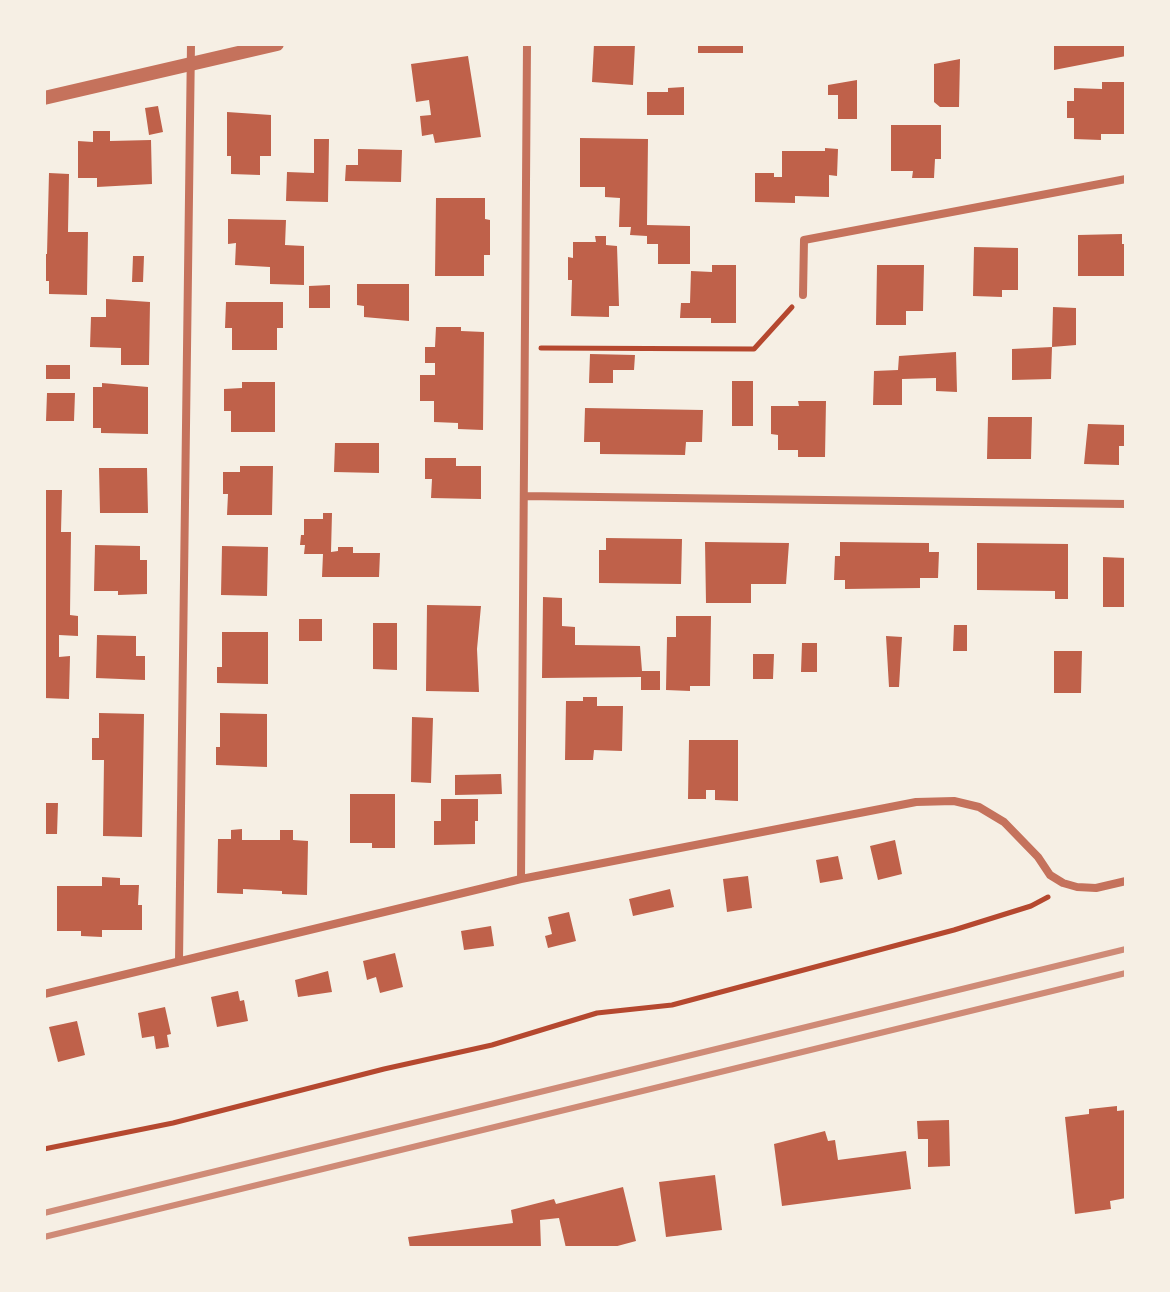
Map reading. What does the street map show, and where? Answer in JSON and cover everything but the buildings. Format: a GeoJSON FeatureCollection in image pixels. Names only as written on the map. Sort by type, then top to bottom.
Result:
{"type":"FeatureCollection","features":[{"type":"Feature","properties":{"kind":"street"},"geometry":{"type":"LineString","coordinates":[[179,960],[191,44]]}},
{"type":"Feature","properties":{"kind":"street"},"geometry":{"type":"LineString","coordinates":[[44,98],[277,44]]}},
{"type":"Feature","properties":{"kind":"street"},"geometry":{"type":"LineString","coordinates":[[521,879],[527,44]]}},
{"type":"Feature","properties":{"kind":"street"},"geometry":{"type":"LineString","coordinates":[[803,295],[804,240],[1126,179]]}},
{"type":"Feature","properties":{"kind":"street"},"geometry":{"type":"LineString","coordinates":[[524,496],[1126,504]]}},
{"type":"Feature","properties":{"kind":"street"},"geometry":{"type":"LineString","coordinates":[[44,994],[521,879],[916,802],[954,801],[979,807],[1004,822],[1038,857],[1050,875],[1063,883],[1096,888],[1126,881]]}},
{"type":"Feature","properties":{"kind":"path"},"geometry":{"type":"LineString","coordinates":[[524,348],[754,349],[803,295]]}},
{"type":"Feature","properties":{"kind":"path"},"geometry":{"type":"LineString","coordinates":[[44,1149],[173,1123],[492,1045],[597,1013],[672,1005],[1006,914],[1050,896],[1063,883]]}},
{"type":"Feature","properties":{"kind":"railway"},"geometry":{"type":"LineString","coordinates":[[44,1213],[1126,949]]}},
{"type":"Feature","properties":{"kind":"railway"},"geometry":{"type":"LineString","coordinates":[[44,1237],[1126,973]]}}]}
